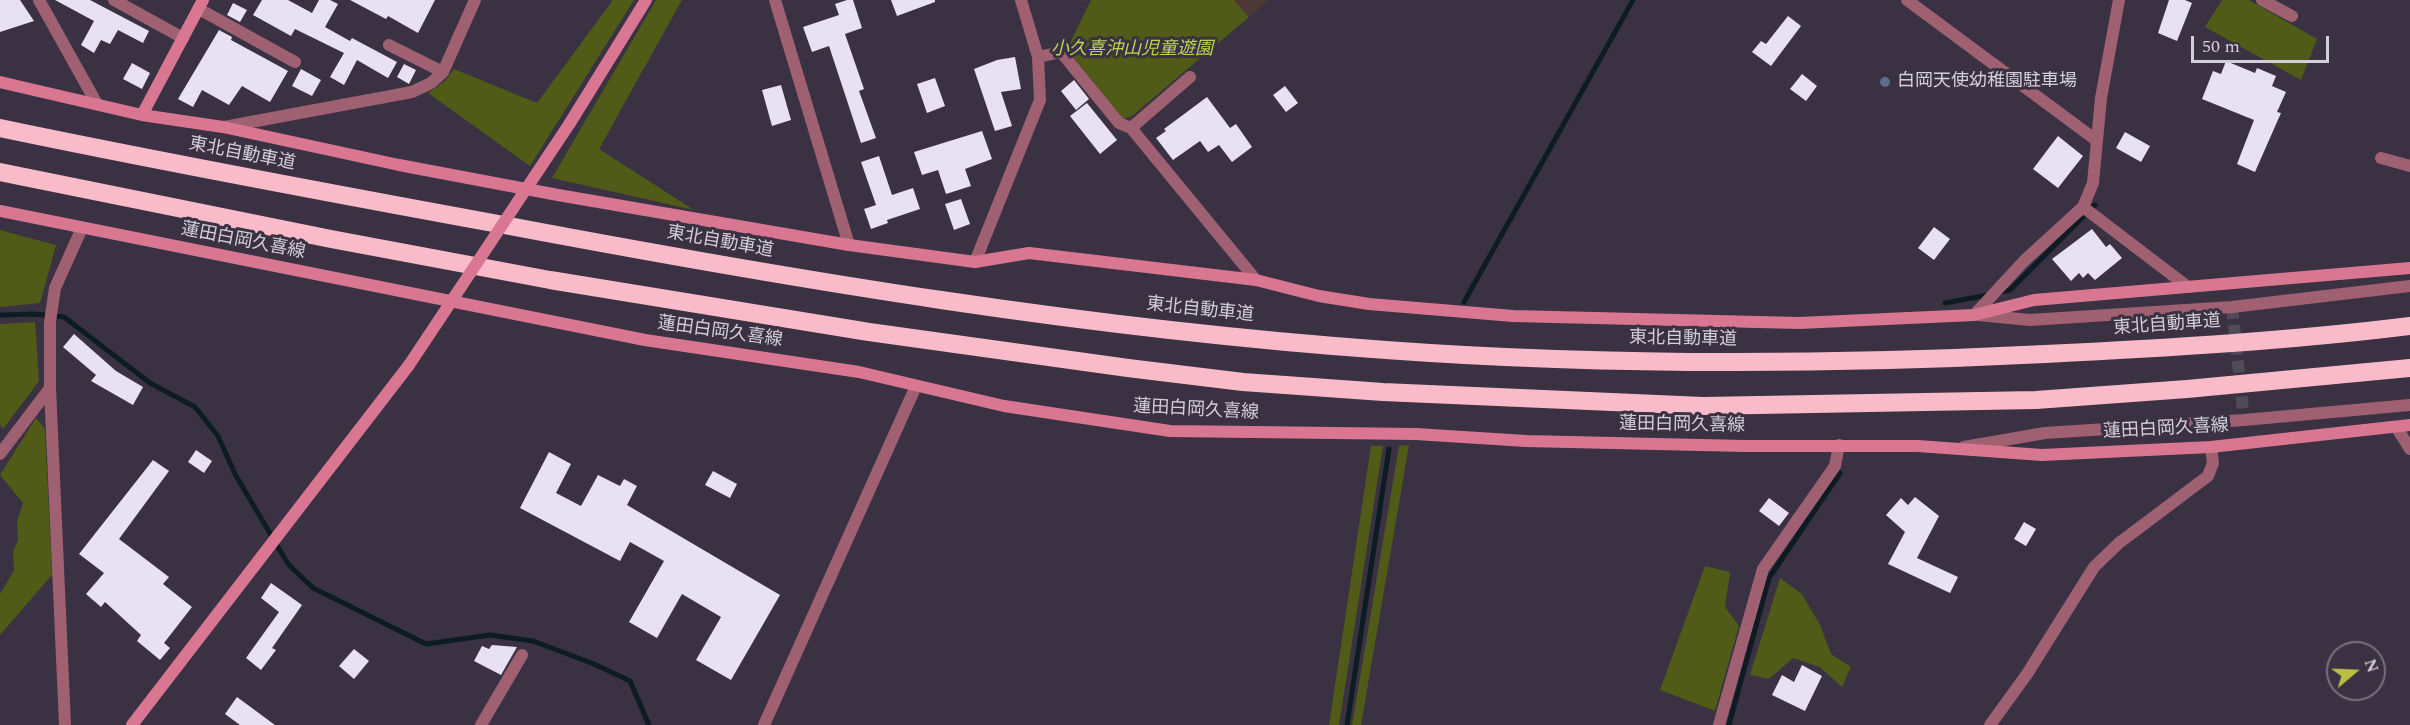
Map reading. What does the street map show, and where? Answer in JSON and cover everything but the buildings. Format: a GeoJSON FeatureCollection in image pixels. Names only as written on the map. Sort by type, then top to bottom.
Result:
{"type":"FeatureCollection","features":[{"type":"Feature","properties":{"kind":"highway","name":"東北自動車道"},"geometry":{"type":"LineString","coordinates":[[0,128],[550,234],[842,285],[1002,309],[1245,337],[1386,350],[1537,358],[1684,362],[1953,359],[2172,348],[2345,334],[2410,326]]}},
{"type":"Feature","properties":{"kind":"highway"},"geometry":{"type":"LineString","coordinates":[[0,172],[331,239],[550,280],[869,332],[1117,367],[1243,382],[1383,392],[1668,405],[1819,405],[2036,400],[2187,389],[2410,368]]}},
{"type":"Feature","properties":{"kind":"street"},"geometry":{"type":"LineString","coordinates":[[39,0],[97,104]]}},
{"type":"Feature","properties":{"kind":"street"},"geometry":{"type":"LineString","coordinates":[[114,0],[183,38]]}},
{"type":"Feature","properties":{"kind":"street"},"geometry":{"type":"LineString","coordinates":[[132,725],[410,365],[570,123],[646,0]]}},
{"type":"Feature","properties":{"kind":"street"},"geometry":{"type":"LineString","coordinates":[[775,0],[849,245]]}},
{"type":"Feature","properties":{"kind":"street"},"geometry":{"type":"LineString","coordinates":[[975,262],[1040,100],[1038,57],[1021,0]]}},
{"type":"Feature","properties":{"kind":"street"},"geometry":{"type":"LineString","coordinates":[[1907,0],[2096,140]]}},
{"type":"Feature","properties":{"kind":"street"},"geometry":{"type":"LineString","coordinates":[[1974,315],[2024,261],[2083,207],[2092,183],[2096,140],[2119,0]]}},
{"type":"Feature","properties":{"kind":"street"},"geometry":{"type":"LineString","coordinates":[[2262,0],[2292,16]]}},
{"type":"Feature","properties":{"kind":"street"},"geometry":{"type":"LineString","coordinates":[[223,127],[412,92],[431,83],[443,72],[473,1]]}},
{"type":"Feature","properties":{"kind":"street"},"geometry":{"type":"LineString","coordinates":[[142,115],[201,4],[295,62]]}},
{"type":"Feature","properties":{"kind":"street"},"geometry":{"type":"LineString","coordinates":[[389,45],[443,72]]}},
{"type":"Feature","properties":{"kind":"street"},"geometry":{"type":"LineString","coordinates":[[1038,57],[1061,52],[1119,123],[1131,128],[1256,280]]}},
{"type":"Feature","properties":{"kind":"street"},"geometry":{"type":"LineString","coordinates":[[1131,128],[1190,77]]}},
{"type":"Feature","properties":{"kind":"street"},"geometry":{"type":"LineString","coordinates":[[0,82],[142,115],[223,127],[399,165],[849,245],[975,262],[1029,253],[1256,280],[1319,296],[1370,304],[1513,316],[1799,322],[1974,315],[2030,320],[2232,307],[2410,286]]}},
{"type":"Feature","properties":{"kind":"street"},"geometry":{"type":"LineString","coordinates":[[2381,159],[2410,165]]}},
{"type":"Feature","properties":{"kind":"street"},"geometry":{"type":"LineString","coordinates":[[2083,207],[2188,287]]}},
{"type":"Feature","properties":{"kind":"street","name":"蓮田白岡久喜線"},"geometry":{"type":"LineString","coordinates":[[0,211],[622,335],[859,372],[1004,406],[1170,431],[1229,434],[1416,434],[1526,441],[1744,446],[1839,445],[1959,448],[2042,455],[2211,447],[2410,425]]}},
{"type":"Feature","properties":{"kind":"street"},"geometry":{"type":"LineString","coordinates":[[65,725],[50,388],[50,322],[55,288],[82,228]]}},
{"type":"Feature","properties":{"kind":"street"},"geometry":{"type":"LineString","coordinates":[[1974,315],[2034,300],[2410,268]]}},
{"type":"Feature","properties":{"kind":"street"},"geometry":{"type":"LineString","coordinates":[[764,725],[915,386]]}},
{"type":"Feature","properties":{"kind":"street"},"geometry":{"type":"LineString","coordinates":[[0,454],[50,388]]}},
{"type":"Feature","properties":{"kind":"street"},"geometry":{"type":"LineString","coordinates":[[1959,448],[2045,433],[2244,420],[2410,405]]}},
{"type":"Feature","properties":{"kind":"street"},"geometry":{"type":"LineString","coordinates":[[2397,428],[2410,449]]}},
{"type":"Feature","properties":{"kind":"street"},"geometry":{"type":"LineString","coordinates":[[1719,725],[1763,569],[1835,466],[1839,445]]}},
{"type":"Feature","properties":{"kind":"street"},"geometry":{"type":"LineString","coordinates":[[1990,725],[2027,674],[2094,567],[2120,543],[2208,476],[2213,463],[2211,447]]}},
{"type":"Feature","properties":{"kind":"street"},"geometry":{"type":"LineString","coordinates":[[481,725],[522,655]]}},
{"type":"Feature","properties":{"kind":"shaded area"},"geometry":{"type":"Polygon","coordinates":[[[1234,0],[1269,0],[1249,17],[1234,0]]]}},
{"type":"Feature","properties":{"kind":"green space"},"geometry":{"type":"Polygon","coordinates":[[[613,0],[634,0],[530,166],[428,93],[445,81],[454,69],[537,103],[613,0]]]}},
{"type":"Feature","properties":{"kind":"green space"},"geometry":{"type":"Polygon","coordinates":[[[656,0],[682,0],[599,149],[694,210],[552,178],[656,0]]]}},
{"type":"Feature","properties":{"kind":"green space","name":"小久喜沖山児童遊園"},"geometry":{"type":"Polygon","coordinates":[[[1091,0],[1234,0],[1249,17],[1132,116],[1123,119],[1067,49],[1091,0]]]}},
{"type":"Feature","properties":{"kind":"green space"},"geometry":{"type":"Polygon","coordinates":[[[2222,0],[2249,0],[2317,39],[2301,80],[2205,27],[2222,0]]]}},
{"type":"Feature","properties":{"kind":"green space"},"geometry":{"type":"Polygon","coordinates":[[[0,230],[56,245],[40,303],[0,307],[0,230]]]}},
{"type":"Feature","properties":{"kind":"green space"},"geometry":{"type":"Polygon","coordinates":[[[35,322],[39,381],[3,429],[0,424],[0,324],[35,322]]]}},
{"type":"Feature","properties":{"kind":"green space"},"geometry":{"type":"Polygon","coordinates":[[[36,418],[45,429],[52,575],[0,635],[0,594],[14,570],[13,552],[18,540],[17,522],[23,503],[0,475],[36,418]]]}},
{"type":"Feature","properties":{"kind":"green space"},"geometry":{"type":"Polygon","coordinates":[[[1409,445],[1361,725],[1352,725],[1399,446],[1409,445]]]}},
{"type":"Feature","properties":{"kind":"green space"},"geometry":{"type":"Polygon","coordinates":[[[1371,446],[1383,446],[1339,725],[1329,725],[1371,446]]]}},
{"type":"Feature","properties":{"kind":"green space"},"geometry":{"type":"Polygon","coordinates":[[[1705,566],[1730,572],[1725,607],[1739,626],[1715,711],[1660,690],[1705,566]]]}},
{"type":"Feature","properties":{"kind":"green space"},"geometry":{"type":"Polygon","coordinates":[[[1780,578],[1802,594],[1820,625],[1831,654],[1851,667],[1842,687],[1820,667],[1793,658],[1769,679],[1750,675],[1780,578]]]}},
{"type":"Feature","properties":{"kind":"waterway"},"geometry":{"type":"LineString","coordinates":[[1464,302],[1633,0]]}},
{"type":"Feature","properties":{"kind":"waterway"},"geometry":{"type":"LineString","coordinates":[[2000,292],[2010,290],[2095,205]]}},
{"type":"Feature","properties":{"kind":"waterway"},"geometry":{"type":"LineString","coordinates":[[1945,303],[1988,295]]}},
{"type":"Feature","properties":{"kind":"waterway"},"geometry":{"type":"LineString","coordinates":[[0,315],[34,314],[64,317],[150,383],[195,407],[218,436],[235,474],[288,564],[313,588],[426,644],[490,635],[533,641],[594,664],[630,681],[649,725]]}},
{"type":"Feature","properties":{"kind":"waterway"},"geometry":{"type":"LineString","coordinates":[[1347,725],[1389,449]]}},
{"type":"Feature","properties":{"kind":"waterway"},"geometry":{"type":"LineString","coordinates":[[1729,725],[1769,578],[1840,473]]}},
{"type":"Feature","properties":{"kind":"tunnel"},"geometry":{"type":"LineString","coordinates":[[2232,307],[2244,420]]}},
{"type":"Feature","properties":{"kind":"place","name":"白岡天使幼稚園駐車場"},"geometry":{"type":"Point","coordinates":[1885,82]}}]}
